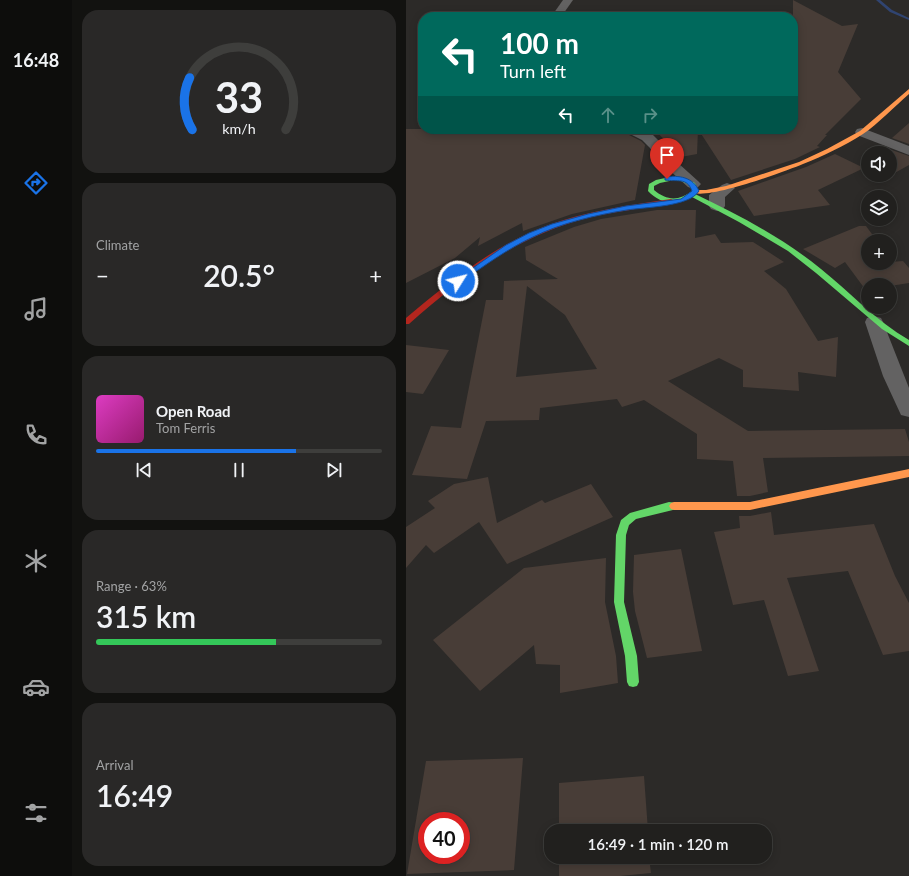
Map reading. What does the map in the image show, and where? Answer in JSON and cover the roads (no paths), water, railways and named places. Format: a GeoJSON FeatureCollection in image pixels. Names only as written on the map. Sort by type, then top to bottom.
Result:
{"type":"FeatureCollection","features":[{"type":"Feature","properties":{"kind":"street"},"geometry":{"type":"LineString","coordinates":[[560,12],[568,0]]}},
{"type":"Feature","properties":{"kind":"street"},"geometry":{"type":"LineString","coordinates":[[641,134],[647,137],[663,157],[694,190],[706,192],[727,188],[801,162],[862,132],[909,91]]}},
{"type":"Feature","properties":{"kind":"street"},"geometry":{"type":"LineString","coordinates":[[862,132],[909,151]]}},
{"type":"Feature","properties":{"kind":"street"},"geometry":{"type":"LineString","coordinates":[[626,208],[643,198],[652,186],[663,157]]}},
{"type":"Feature","properties":{"kind":"street"},"geometry":{"type":"LineString","coordinates":[[652,186],[660,180],[674,178],[682,179],[694,190],[717,206],[799,256],[846,294],[874,322],[909,343]]}},
{"type":"Feature","properties":{"kind":"street"},"geometry":{"type":"LineString","coordinates":[[652,186],[655,197],[671,201]]}},
{"type":"Feature","properties":{"kind":"street"},"geometry":{"type":"LineString","coordinates":[[717,206],[717,195],[727,188]]}},
{"type":"Feature","properties":{"kind":"street"},"geometry":{"type":"LineString","coordinates":[[406,322],[469,272],[531,235],[554,226],[588,216],[626,208],[683,200],[694,190]]}},
{"type":"Feature","properties":{"kind":"street"},"geometry":{"type":"LineString","coordinates":[[874,322],[893,376],[909,410]]}},
{"type":"Feature","properties":{"kind":"street"},"geometry":{"type":"LineString","coordinates":[[633,682],[631,656],[619,602],[621,536],[625,523],[633,516],[669,506],[750,506],[909,473]]}},
{"type":"Feature","properties":{"kind":"waterway"},"geometry":{"type":"LineString","coordinates":[[878,0],[891,11],[909,19]]}}]}
